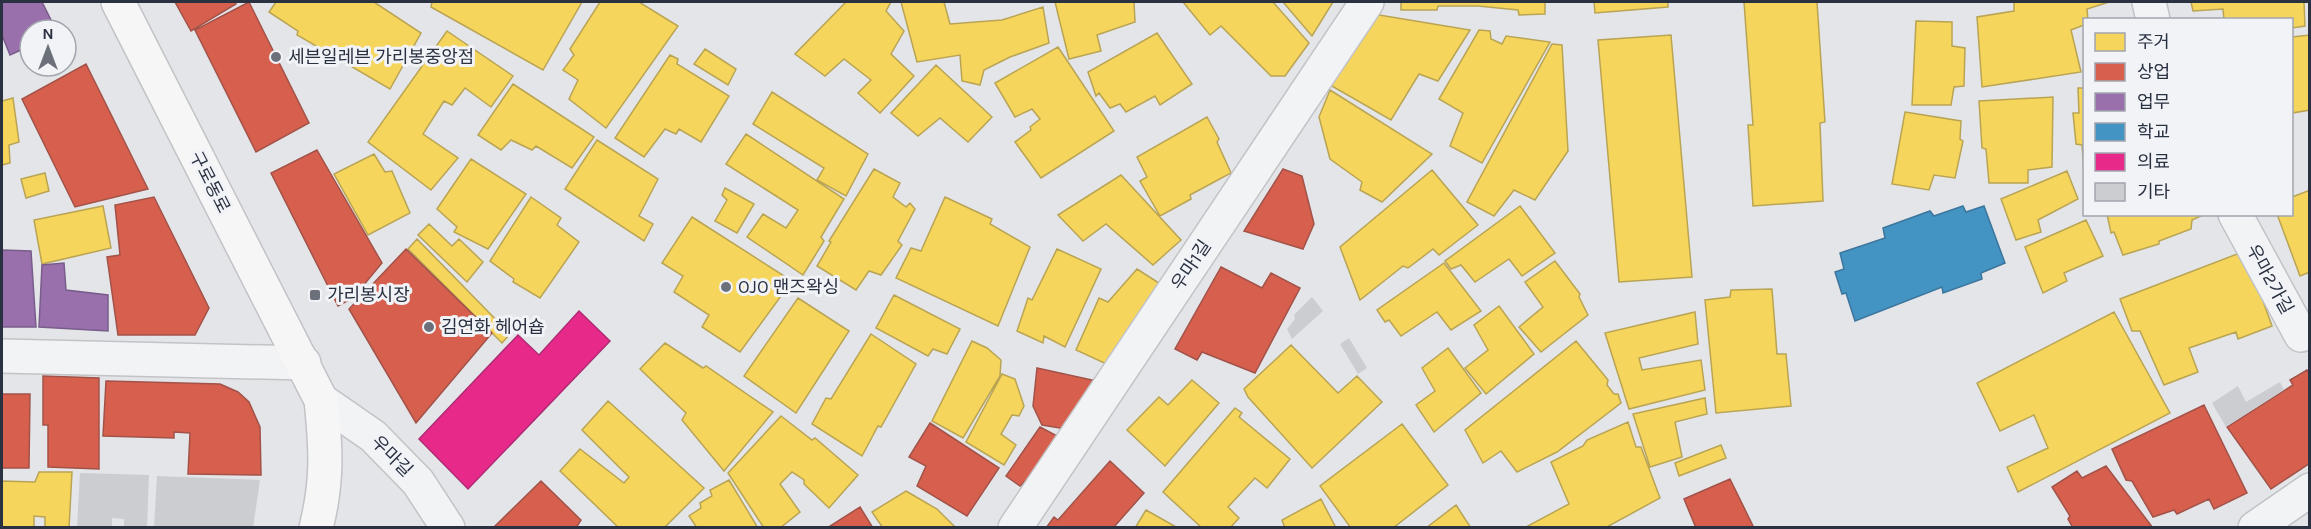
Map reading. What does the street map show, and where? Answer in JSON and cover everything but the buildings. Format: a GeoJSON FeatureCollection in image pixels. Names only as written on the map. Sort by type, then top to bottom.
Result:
{"type":"FeatureCollection","features":[{"type":"Feature","properties":{"kind":"main road","name":"구로동로"},"geometry":{"type":"LineString","coordinates":[[118,2],[321,400],[327,453],[323,501],[316,528]]}},
{"type":"Feature","properties":{"kind":"street","name":"우마1길"},"geometry":{"type":"LineString","coordinates":[[1015,528],[1367,2]]}},
{"type":"Feature","properties":{"kind":"street"},"geometry":{"type":"LineString","coordinates":[[2149,2],[2152,18]]}},
{"type":"Feature","properties":{"kind":"street","name":"우마2가길"},"geometry":{"type":"LineString","coordinates":[[2236,216],[2301,335],[2310,331]]}},
{"type":"Feature","properties":{"kind":"street"},"geometry":{"type":"LineString","coordinates":[[2,356],[304,363]]}},
{"type":"Feature","properties":{"kind":"street","name":"우마길"},"geometry":{"type":"LineString","coordinates":[[321,400],[373,436],[418,482],[448,528]]}},
{"type":"Feature","properties":{"kind":"street"},"geometry":{"type":"LineString","coordinates":[[2255,528],[2310,490]]}},
{"type":"Feature","properties":{"kind":"place","name":"세븐일레븐 가리봉중앙점"},"geometry":{"type":"Point","coordinates":[276,57]}},
{"type":"Feature","properties":{"kind":"place","name":"OJO 맨즈왁싱"},"geometry":{"type":"Point","coordinates":[726,287]}},
{"type":"Feature","properties":{"kind":"place","name":"가리봉시장"},"geometry":{"type":"Point","coordinates":[315,295]}},
{"type":"Feature","properties":{"kind":"place","name":"김연화 헤어숍"},"geometry":{"type":"Point","coordinates":[429,327]}}]}
